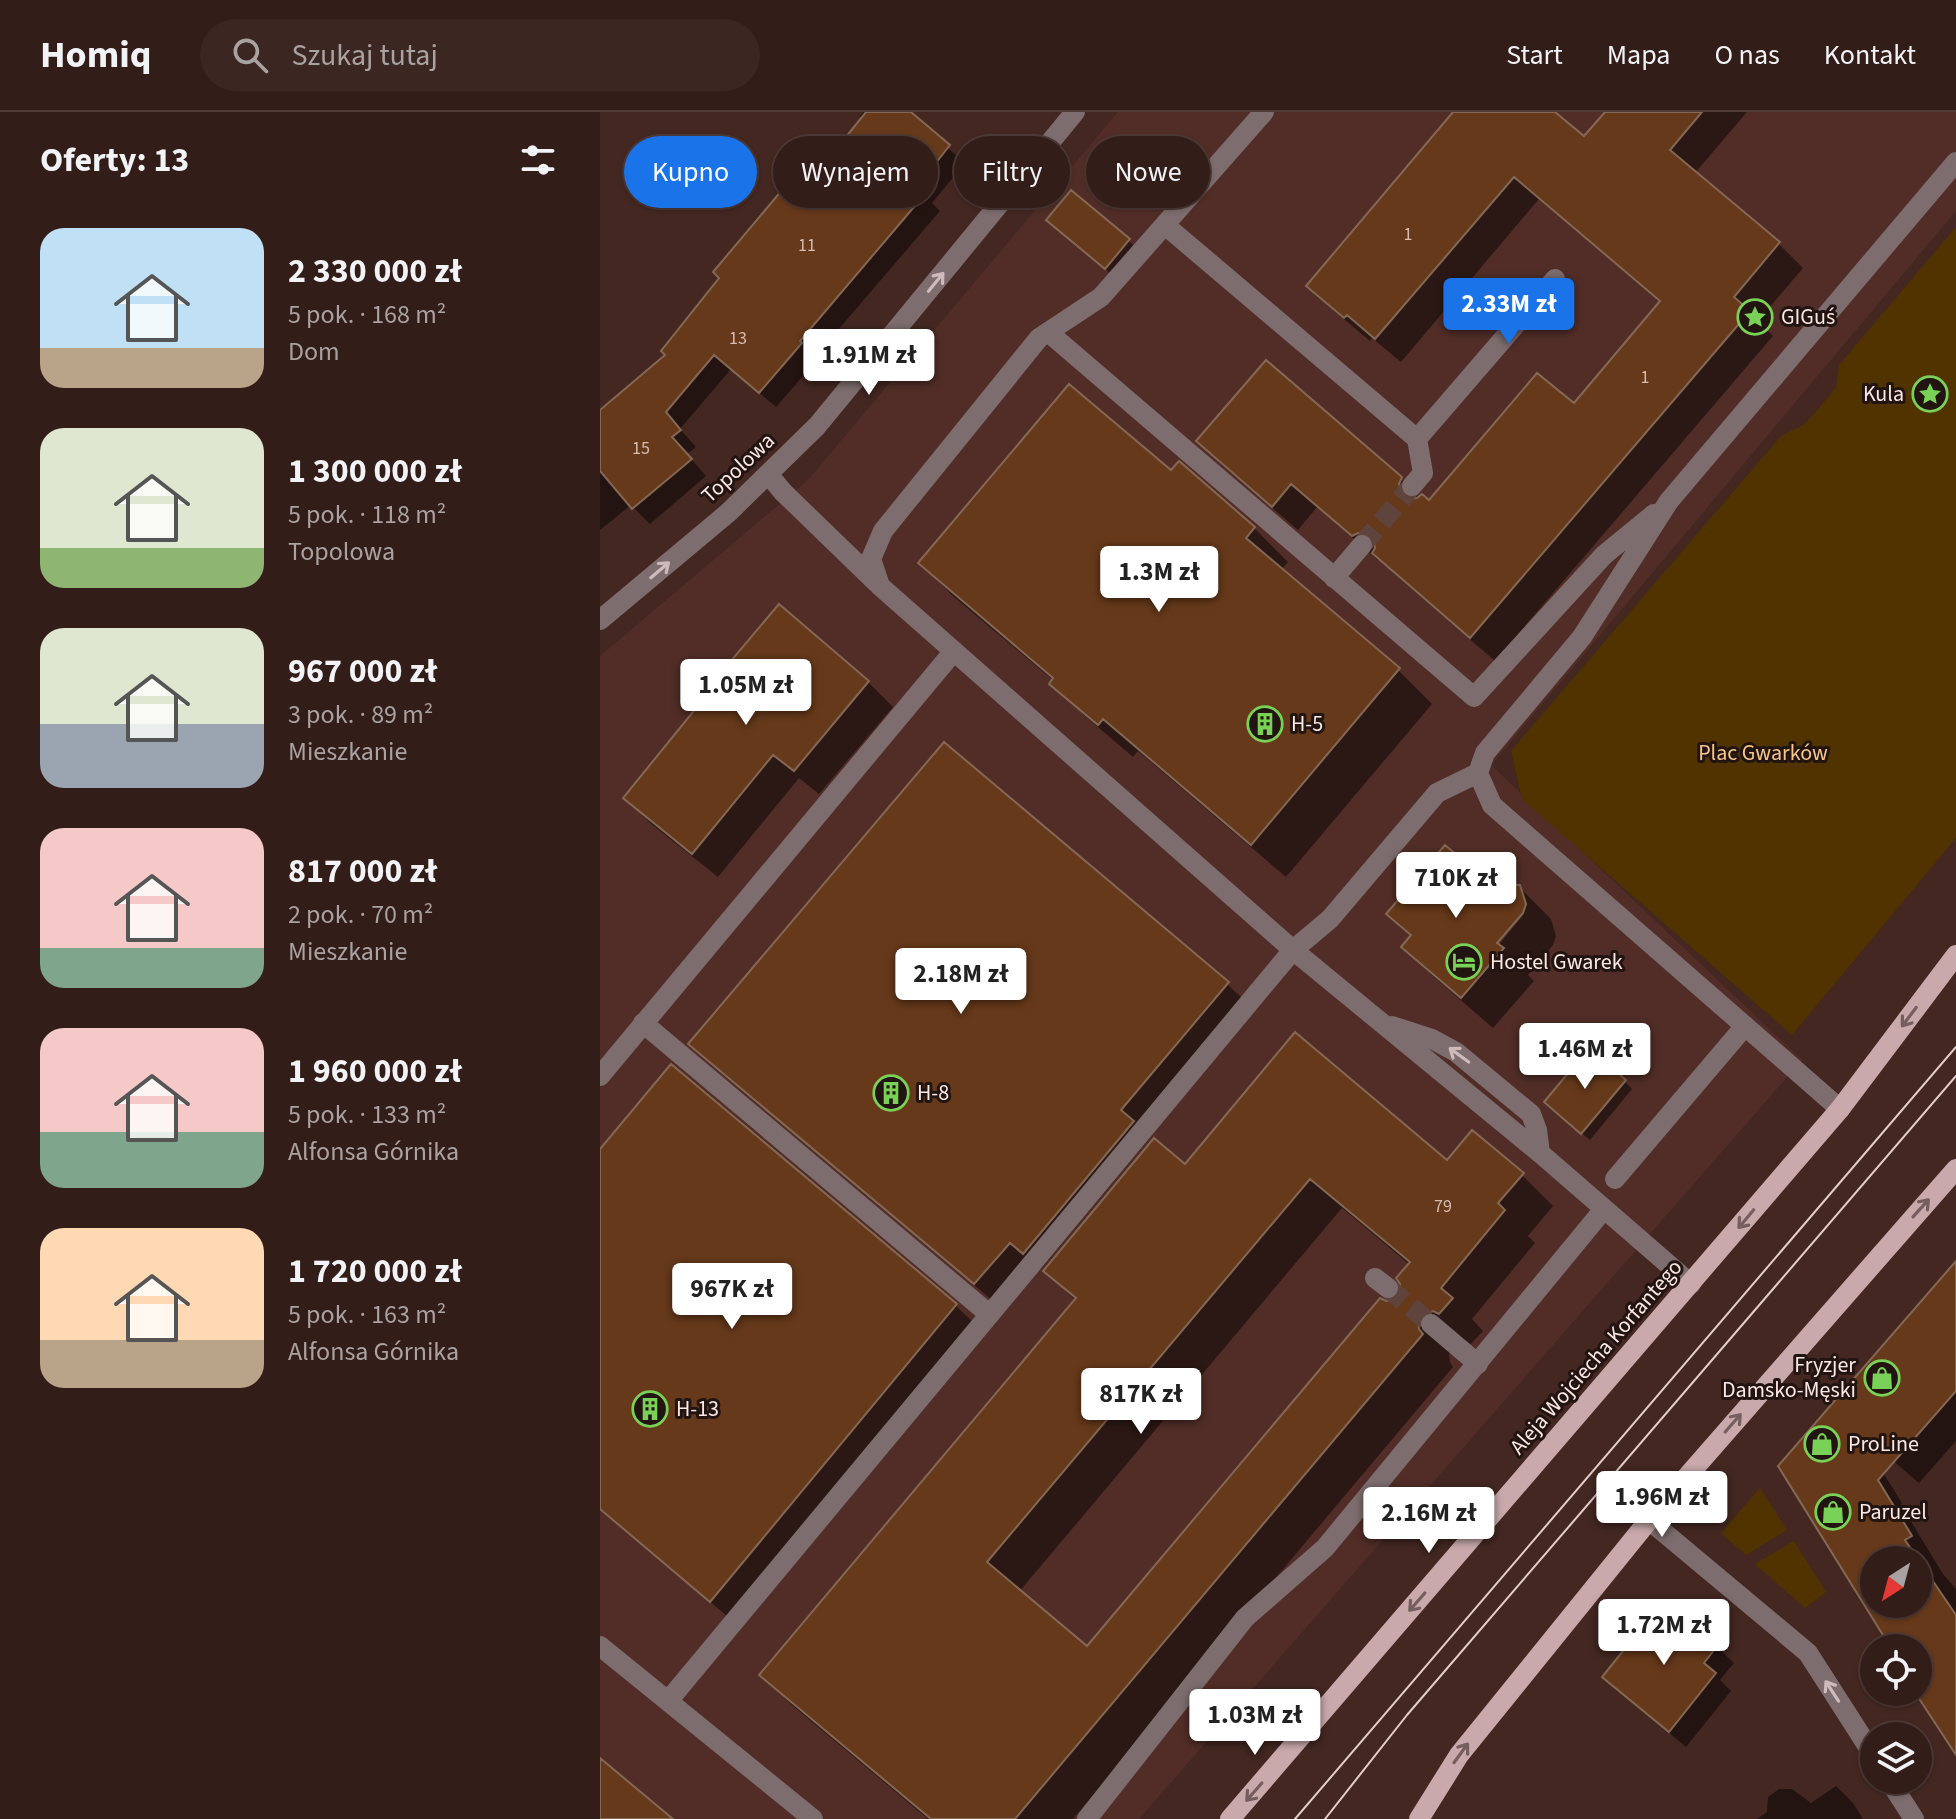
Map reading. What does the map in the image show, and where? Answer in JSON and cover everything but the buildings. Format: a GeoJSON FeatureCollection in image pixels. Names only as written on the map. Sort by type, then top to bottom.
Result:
{"type":"FeatureCollection","features":[{"type":"Feature","properties":{"kind":"main road","name":"Aleja Wojciecha Korfantego"},"geometry":{"type":"LineString","coordinates":[[1230,1819],[1840,1109],[1956,955]]}},
{"type":"Feature","properties":{"kind":"main road"},"geometry":{"type":"LineString","coordinates":[[1419,1819],[1459,1755],[1649,1520],[1956,1169]]}},
{"type":"Feature","properties":{"kind":"street","name":"Topolowa"},"geometry":{"type":"LineString","coordinates":[[600,620],[729,512],[817,426],[1075,112]]}},
{"type":"Feature","properties":{"kind":"street"},"geometry":{"type":"LineString","coordinates":[[880,586],[871,559],[883,531],[1039,338],[1101,297],[1264,112]]}},
{"type":"Feature","properties":{"kind":"street"},"geometry":{"type":"LineString","coordinates":[[1840,1109],[1492,805],[1478,773],[1485,753],[1582,637],[1669,501],[1956,162]]}},
{"type":"Feature","properties":{"kind":"street"},"geometry":{"type":"LineString","coordinates":[[1165,225],[1417,439],[1423,473],[1412,486]]}},
{"type":"Feature","properties":{"kind":"street"},"geometry":{"type":"LineString","coordinates":[[1417,439],[1555,279]]}},
{"type":"Feature","properties":{"kind":"street"},"geometry":{"type":"LineString","coordinates":[[1048,332],[1474,697],[1604,555],[1669,501]]}},
{"type":"Feature","properties":{"kind":"street"},"geometry":{"type":"LineString","coordinates":[[768,474],[880,586],[1293,950],[1540,1153],[1691,1284]]}},
{"type":"Feature","properties":{"kind":"street"},"geometry":{"type":"LineString","coordinates":[[1334,578],[1362,545]]}},
{"type":"Feature","properties":{"kind":"street"},"geometry":{"type":"LineString","coordinates":[[600,1076],[954,651]]}},
{"type":"Feature","properties":{"kind":"street"},"geometry":{"type":"LineString","coordinates":[[668,1701],[1293,950],[1330,919],[1437,793],[1478,773]]}},
{"type":"Feature","properties":{"kind":"street"},"geometry":{"type":"LineString","coordinates":[[643,1023],[989,1314]]}},
{"type":"Feature","properties":{"kind":"street"},"geometry":{"type":"LineString","coordinates":[[1615,1179],[1745,1026]]}},
{"type":"Feature","properties":{"kind":"street"},"geometry":{"type":"LineString","coordinates":[[1087,1819],[1245,1618],[1325,1548],[1604,1209]]}},
{"type":"Feature","properties":{"kind":"street"},"geometry":{"type":"LineString","coordinates":[[1431,1324],[1478,1364]]}},
{"type":"Feature","properties":{"kind":"street"},"geometry":{"type":"LineString","coordinates":[[1649,1520],[1808,1653],[1860,1734]]}},
{"type":"Feature","properties":{"kind":"street"},"geometry":{"type":"LineString","coordinates":[[600,1646],[813,1819]]}},
{"type":"Feature","properties":{"kind":"street"},"geometry":{"type":"LineString","coordinates":[[1898,1794],[1914,1819]]}},
{"type":"Feature","properties":{"kind":"shaded area"},"geometry":{"type":"Polygon","coordinates":[[[1118,112],[1956,112],[1956,211],[1491,765],[1802,1060],[1139,1819],[600,1819],[600,656],[807,481],[1037,208],[1070,208],[1070,169],[1086,150],[1086,208],[1210,208],[1210,136],[1098,136],[1118,112]]]}},
{"type":"Feature","properties":{"kind":"green space","name":"Plac Gwarków"},"geometry":{"type":"Polygon","coordinates":[[[1956,227],[1956,838],[1792,1035],[1522,799],[1511,751],[1781,436],[1805,424],[1836,388],[1839,365],[1956,227]]]}},
{"type":"Feature","properties":{"kind":"green space"},"geometry":{"type":"Polygon","coordinates":[[[1760,1488],[1787,1530],[1746,1555],[1721,1533],[1760,1488]]]}},
{"type":"Feature","properties":{"kind":"green space"},"geometry":{"type":"Polygon","coordinates":[[[1794,1541],[1826,1592],[1805,1608],[1755,1564],[1794,1541]]]}},
{"type":"Feature","properties":{"kind":"tunnel"},"geometry":{"type":"LineString","coordinates":[[1362,545],[1412,486]]}},
{"type":"Feature","properties":{"kind":"tunnel"},"geometry":{"type":"LineString","coordinates":[[1388,1288],[1431,1324]]}},
{"type":"Feature","properties":{"kind":"tram line"},"geometry":{"type":"LineString","coordinates":[[1295,1819],[1956,1047]]}},
{"type":"Feature","properties":{"kind":"tram line"},"geometry":{"type":"LineString","coordinates":[[1325,1819],[1407,1715],[1956,1076]]}},
{"type":"Feature","properties":{"kind":"place","name":"GIGuś"},"geometry":{"type":"Point","coordinates":[1755,317]}},
{"type":"Feature","properties":{"kind":"place","name":"Kula"},"geometry":{"type":"Point","coordinates":[1930,394]}},
{"type":"Feature","properties":{"kind":"place","name":"H-5"},"geometry":{"type":"Point","coordinates":[1265,724]}},
{"type":"Feature","properties":{"kind":"place","name":"Hostel Gwarek"},"geometry":{"type":"Point","coordinates":[1464,962]}},
{"type":"Feature","properties":{"kind":"place","name":"H-8"},"geometry":{"type":"Point","coordinates":[891,1093]}},
{"type":"Feature","properties":{"kind":"place","name":"Fryzjer Damsko-Męski"},"geometry":{"type":"Point","coordinates":[1882,1378]}},
{"type":"Feature","properties":{"kind":"place","name":"H-13"},"geometry":{"type":"Point","coordinates":[650,1409]}},
{"type":"Feature","properties":{"kind":"place","name":"ProLine"},"geometry":{"type":"Point","coordinates":[1822,1444]}},
{"type":"Feature","properties":{"kind":"place","name":"Paruzel"},"geometry":{"type":"Point","coordinates":[1833,1512]}}]}
